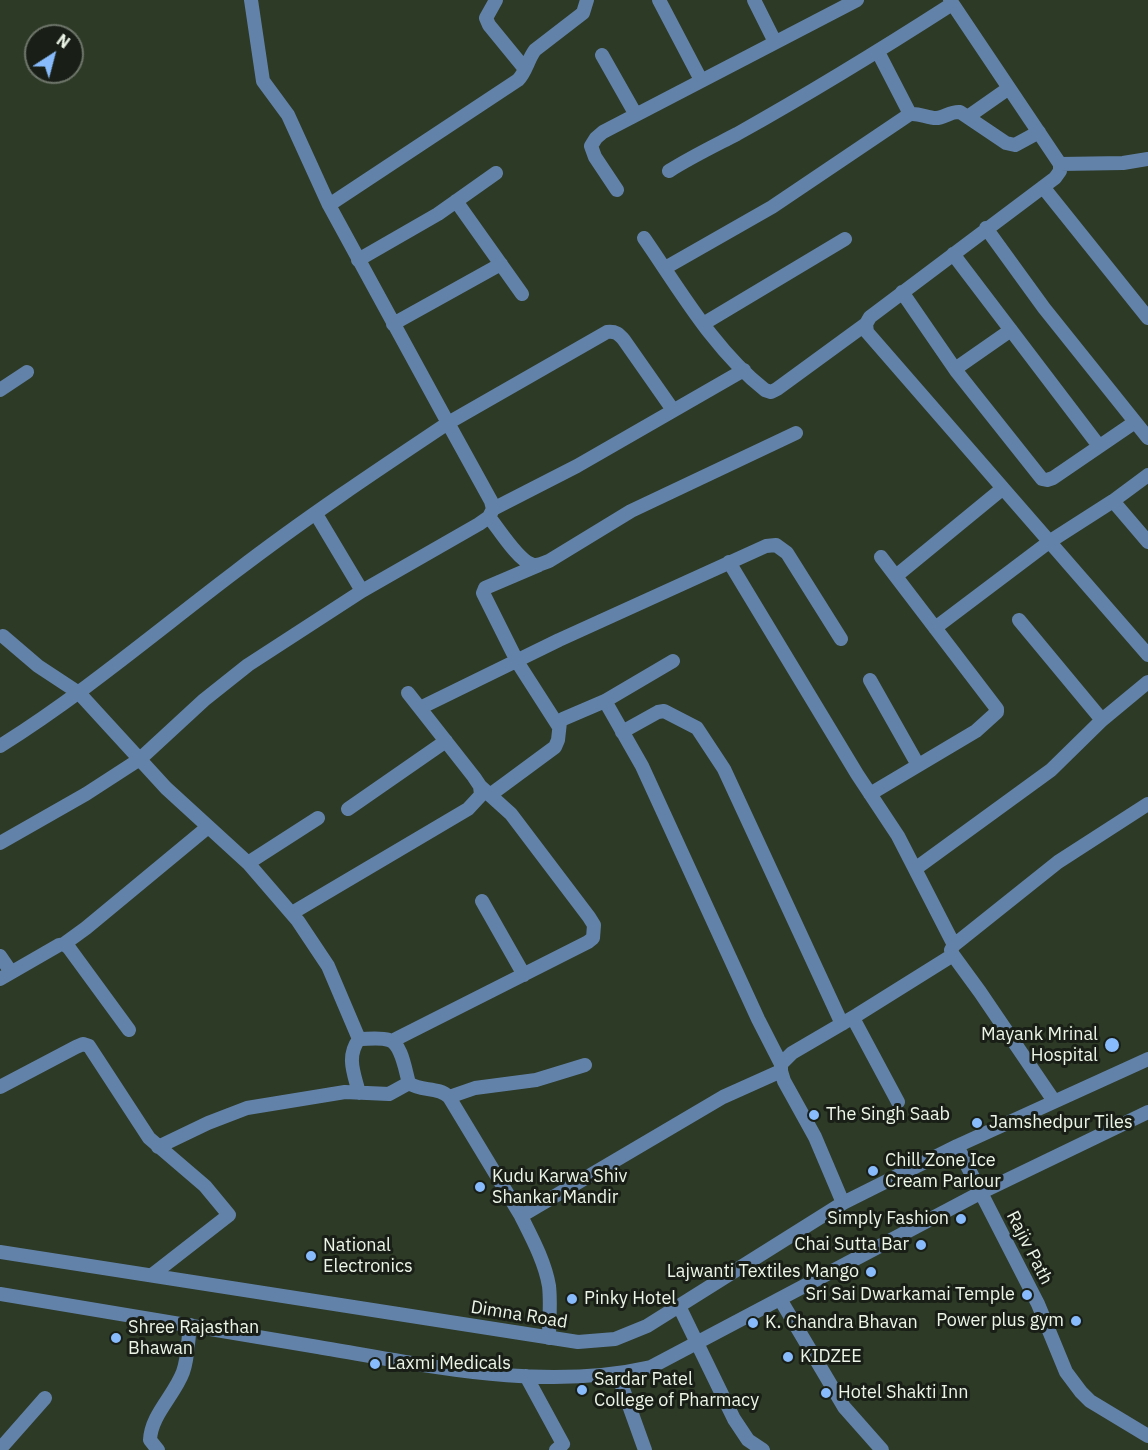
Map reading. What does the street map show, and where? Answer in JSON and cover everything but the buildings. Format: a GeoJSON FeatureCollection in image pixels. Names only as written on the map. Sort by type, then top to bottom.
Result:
{"type":"FeatureCollection","features":[{"type":"Feature","properties":{"kind":"street"},"geometry":{"type":"LineString","coordinates":[[251,0],[263,81],[288,115],[329,205],[491,501],[491,513],[523,559],[530,564],[539,565]]}},
{"type":"Feature","properties":{"kind":"street"},"geometry":{"type":"LineString","coordinates":[[496,0],[486,18],[489,25],[525,69]]}},
{"type":"Feature","properties":{"kind":"street"},"geometry":{"type":"LineString","coordinates":[[329,205],[518,80],[523,75],[535,50],[584,13],[587,0]]}},
{"type":"Feature","properties":{"kind":"street"},"geometry":{"type":"LineString","coordinates":[[659,0],[702,80]]}},
{"type":"Feature","properties":{"kind":"street"},"geometry":{"type":"LineString","coordinates":[[754,0],[775,42]]}},
{"type":"Feature","properties":{"kind":"street"},"geometry":{"type":"LineString","coordinates":[[617,190],[595,157],[591,146],[603,132],[857,0]]}},
{"type":"Feature","properties":{"kind":"street"},"geometry":{"type":"LineString","coordinates":[[644,238],[703,324],[727,354],[765,390],[771,392],[866,324],[870,317],[902,292],[1043,187],[1060,171],[1060,164],[951,2],[878,52],[669,171]]}},
{"type":"Feature","properties":{"kind":"street"},"geometry":{"type":"LineString","coordinates":[[878,52],[910,114]]}},
{"type":"Feature","properties":{"kind":"street"},"geometry":{"type":"LineString","coordinates":[[602,56],[636,115]]}},
{"type":"Feature","properties":{"kind":"street"},"geometry":{"type":"LineString","coordinates":[[969,116],[1009,88]]}},
{"type":"Feature","properties":{"kind":"street"},"geometry":{"type":"LineString","coordinates":[[665,268],[772,207],[910,114],[919,113],[930,118],[940,118],[953,111],[960,111],[1006,143],[1015,145],[1039,132]]}},
{"type":"Feature","properties":{"kind":"street"},"geometry":{"type":"LineString","coordinates":[[1060,164],[1123,163],[1148,159]]}},
{"type":"Feature","properties":{"kind":"street"},"geometry":{"type":"LineString","coordinates":[[358,260],[403,235],[496,173]]}},
{"type":"Feature","properties":{"kind":"street"},"geometry":{"type":"LineString","coordinates":[[1043,187],[1148,318]]}},
{"type":"Feature","properties":{"kind":"street"},"geometry":{"type":"LineString","coordinates":[[456,201],[522,294]]}},
{"type":"Feature","properties":{"kind":"street"},"geometry":{"type":"LineString","coordinates":[[902,292],[955,369],[1042,478],[1047,480],[1053,478],[1099,446],[1143,429],[1118,403],[1044,308],[986,228]]}},
{"type":"Feature","properties":{"kind":"street"},"geometry":{"type":"LineString","coordinates":[[703,324],[845,238]]}},
{"type":"Feature","properties":{"kind":"street"},"geometry":{"type":"LineString","coordinates":[[953,254],[1099,446]]}},
{"type":"Feature","properties":{"kind":"street"},"geometry":{"type":"LineString","coordinates":[[393,324],[501,264]]}},
{"type":"Feature","properties":{"kind":"street"},"geometry":{"type":"LineString","coordinates":[[866,324],[867,332],[1148,655]]}},
{"type":"Feature","properties":{"kind":"street"},"geometry":{"type":"LineString","coordinates":[[955,369],[1011,330]]}},
{"type":"Feature","properties":{"kind":"street"},"geometry":{"type":"LineString","coordinates":[[0,746],[79,693],[236,571],[448,423],[597,338],[613,331],[617,332],[673,411]]}},
{"type":"Feature","properties":{"kind":"street"},"geometry":{"type":"LineString","coordinates":[[0,843],[86,794],[140,759],[204,700],[248,665],[362,591],[491,513],[744,370]]}},
{"type":"Feature","properties":{"kind":"street"},"geometry":{"type":"LineString","coordinates":[[0,390],[27,372]]}},
{"type":"Feature","properties":{"kind":"street"},"geometry":{"type":"LineString","coordinates":[[559,727],[517,661],[483,592],[485,588],[539,565],[631,511],[796,433]]}},
{"type":"Feature","properties":{"kind":"street"},"geometry":{"type":"LineString","coordinates":[[935,628],[1048,542],[1113,501],[1148,475]]}},
{"type":"Feature","properties":{"kind":"street"},"geometry":{"type":"LineString","coordinates":[[896,576],[1002,489]]}},
{"type":"Feature","properties":{"kind":"street"},"geometry":{"type":"LineString","coordinates":[[1113,501],[1148,542]]}},
{"type":"Feature","properties":{"kind":"street"},"geometry":{"type":"LineString","coordinates":[[316,514],[362,591]]}},
{"type":"Feature","properties":{"kind":"street"},"geometry":{"type":"LineString","coordinates":[[420,708],[765,546],[776,545],[788,553],[841,639]]}},
{"type":"Feature","properties":{"kind":"street"},"geometry":{"type":"LineString","coordinates":[[870,794],[976,731],[997,712],[881,557]]}},
{"type":"Feature","properties":{"kind":"street"},"geometry":{"type":"LineString","coordinates":[[729,562],[888,820],[915,869],[953,950],[1054,1101]]}},
{"type":"Feature","properties":{"kind":"street"},"geometry":{"type":"LineString","coordinates":[[1019,620],[1102,720]]}},
{"type":"Feature","properties":{"kind":"street"},"geometry":{"type":"LineString","coordinates":[[1,636],[38,666],[79,693],[166,788],[248,863],[292,913],[328,966],[359,1039]]}},
{"type":"Feature","properties":{"kind":"street"},"geometry":{"type":"LineString","coordinates":[[292,913],[468,809],[485,790],[555,747],[563,719],[605,701],[673,660]]}},
{"type":"Feature","properties":{"kind":"street"},"geometry":{"type":"LineString","coordinates":[[870,680],[918,765]]}},
{"type":"Feature","properties":{"kind":"street"},"geometry":{"type":"LineString","coordinates":[[915,869],[1052,770],[1102,720],[1148,682]]}},
{"type":"Feature","properties":{"kind":"street"},"geometry":{"type":"LineString","coordinates":[[392,1041],[588,942],[593,938],[594,925],[511,814],[485,790],[408,693]]}},
{"type":"Feature","properties":{"kind":"street"},"geometry":{"type":"LineString","coordinates":[[605,701],[642,766],[815,1137],[843,1203]]}},
{"type":"Feature","properties":{"kind":"street"},"geometry":{"type":"LineString","coordinates":[[622,732],[664,711],[697,728],[724,769],[847,1021],[898,1102]]}},
{"type":"Feature","properties":{"kind":"street"},"geometry":{"type":"LineString","coordinates":[[348,808],[446,741]]}},
{"type":"Feature","properties":{"kind":"street"},"geometry":{"type":"LineString","coordinates":[[521,1216],[723,1097],[781,1068],[792,1053],[847,1021],[953,950],[1058,862],[1148,804]]}},
{"type":"Feature","properties":{"kind":"street"},"geometry":{"type":"LineString","coordinates":[[248,863],[318,818]]}},
{"type":"Feature","properties":{"kind":"street"},"geometry":{"type":"LineString","coordinates":[[0,956],[5,975],[64,944],[208,827]]}},
{"type":"Feature","properties":{"kind":"street"},"geometry":{"type":"LineString","coordinates":[[482,901],[524,975]]}},
{"type":"Feature","properties":{"kind":"street"},"geometry":{"type":"LineString","coordinates":[[64,944],[129,1030]]}},
{"type":"Feature","properties":{"kind":"street"},"geometry":{"type":"LineString","coordinates":[[359,1039],[392,1041],[398,1047],[409,1083],[421,1089],[444,1092],[449,1097],[521,1216],[542,1262],[548,1284],[549,1338]]}},
{"type":"Feature","properties":{"kind":"street"},"geometry":{"type":"LineString","coordinates":[[359,1039],[351,1054],[359,1093]]}},
{"type":"Feature","properties":{"kind":"street"},"geometry":{"type":"LineString","coordinates":[[0,1087],[86,1044],[94,1052],[149,1138],[205,1186],[230,1215],[152,1275]]}},
{"type":"Feature","properties":{"kind":"street","name":"Dimna Road"},"geometry":{"type":"LineString","coordinates":[[0,1252],[549,1338],[578,1342],[615,1339],[647,1326],[843,1203],[957,1146],[1148,1059]]}},
{"type":"Feature","properties":{"kind":"street"},"geometry":{"type":"LineString","coordinates":[[449,1097],[475,1088],[536,1080],[585,1065]]}},
{"type":"Feature","properties":{"kind":"street"},"geometry":{"type":"LineString","coordinates":[[158,1147],[208,1123],[247,1108],[345,1092],[389,1094],[409,1083]]}},
{"type":"Feature","properties":{"kind":"street"},"geometry":{"type":"LineString","coordinates":[[0,1294],[486,1375],[596,1377],[618,1375],[651,1367],[980,1193],[1148,1112]]}},
{"type":"Feature","properties":{"kind":"street","name":"Rajiv Path"},"geometry":{"type":"LineString","coordinates":[[957,1146],[1038,1304],[1066,1372],[1090,1401],[1147,1434]]}},
{"type":"Feature","properties":{"kind":"street"},"geometry":{"type":"LineString","coordinates":[[780,1299],[844,1407],[882,1450]]}},
{"type":"Feature","properties":{"kind":"street"},"geometry":{"type":"LineString","coordinates":[[679,1305],[734,1419],[748,1440],[763,1450]]}},
{"type":"Feature","properties":{"kind":"street"},"geometry":{"type":"LineString","coordinates":[[158,1450],[150,1440],[153,1425],[176,1388],[184,1369],[190,1325]]}},
{"type":"Feature","properties":{"kind":"street"},"geometry":{"type":"LineString","coordinates":[[618,1375],[645,1450]]}},
{"type":"Feature","properties":{"kind":"street"},"geometry":{"type":"LineString","coordinates":[[526,1376],[563,1444],[556,1450]]}},
{"type":"Feature","properties":{"kind":"street"},"geometry":{"type":"LineString","coordinates":[[0,1449],[45,1398]]}},
{"type":"Feature","properties":{"kind":"place","name":"Mayank Mrinal Hospital"},"geometry":{"type":"Point","coordinates":[1112,1045]}},
{"type":"Feature","properties":{"kind":"place","name":"The Singh Saab"},"geometry":{"type":"Point","coordinates":[814,1115]}},
{"type":"Feature","properties":{"kind":"place","name":"Jamshedpur Tiles"},"geometry":{"type":"Point","coordinates":[977,1123]}},
{"type":"Feature","properties":{"kind":"place","name":"Chill Zone Ice Cream Parlour"},"geometry":{"type":"Point","coordinates":[873,1171]}},
{"type":"Feature","properties":{"kind":"place","name":"Kudu Karwa Shiv Shankar Mandir"},"geometry":{"type":"Point","coordinates":[480,1187]}},
{"type":"Feature","properties":{"kind":"place","name":"Simply Fashion"},"geometry":{"type":"Point","coordinates":[961,1219]}},
{"type":"Feature","properties":{"kind":"place","name":"Chai Sutta Bar"},"geometry":{"type":"Point","coordinates":[921,1245]}},
{"type":"Feature","properties":{"kind":"place","name":"National Electronics"},"geometry":{"type":"Point","coordinates":[311,1256]}},
{"type":"Feature","properties":{"kind":"place","name":"Lajwanti Textiles Mango"},"geometry":{"type":"Point","coordinates":[871,1272]}},
{"type":"Feature","properties":{"kind":"place","name":"Sri Sai Dwarkamai Temple"},"geometry":{"type":"Point","coordinates":[1027,1295]}},
{"type":"Feature","properties":{"kind":"place","name":"Pinky Hotel"},"geometry":{"type":"Point","coordinates":[572,1299]}},
{"type":"Feature","properties":{"kind":"place","name":"Power plus gym"},"geometry":{"type":"Point","coordinates":[1076,1321]}},
{"type":"Feature","properties":{"kind":"place","name":"K. Chandra Bhavan"},"geometry":{"type":"Point","coordinates":[753,1323]}},
{"type":"Feature","properties":{"kind":"place","name":"Shree Rajasthan Bhawan"},"geometry":{"type":"Point","coordinates":[116,1338]}},
{"type":"Feature","properties":{"kind":"place","name":"KIDZEE"},"geometry":{"type":"Point","coordinates":[788,1357]}},
{"type":"Feature","properties":{"kind":"place","name":"Laxmi Medicals"},"geometry":{"type":"Point","coordinates":[375,1364]}},
{"type":"Feature","properties":{"kind":"place","name":"Sardar Patel College of Pharmacy"},"geometry":{"type":"Point","coordinates":[582,1390]}},
{"type":"Feature","properties":{"kind":"place","name":"Hotel Shakti Inn"},"geometry":{"type":"Point","coordinates":[826,1393]}}]}
